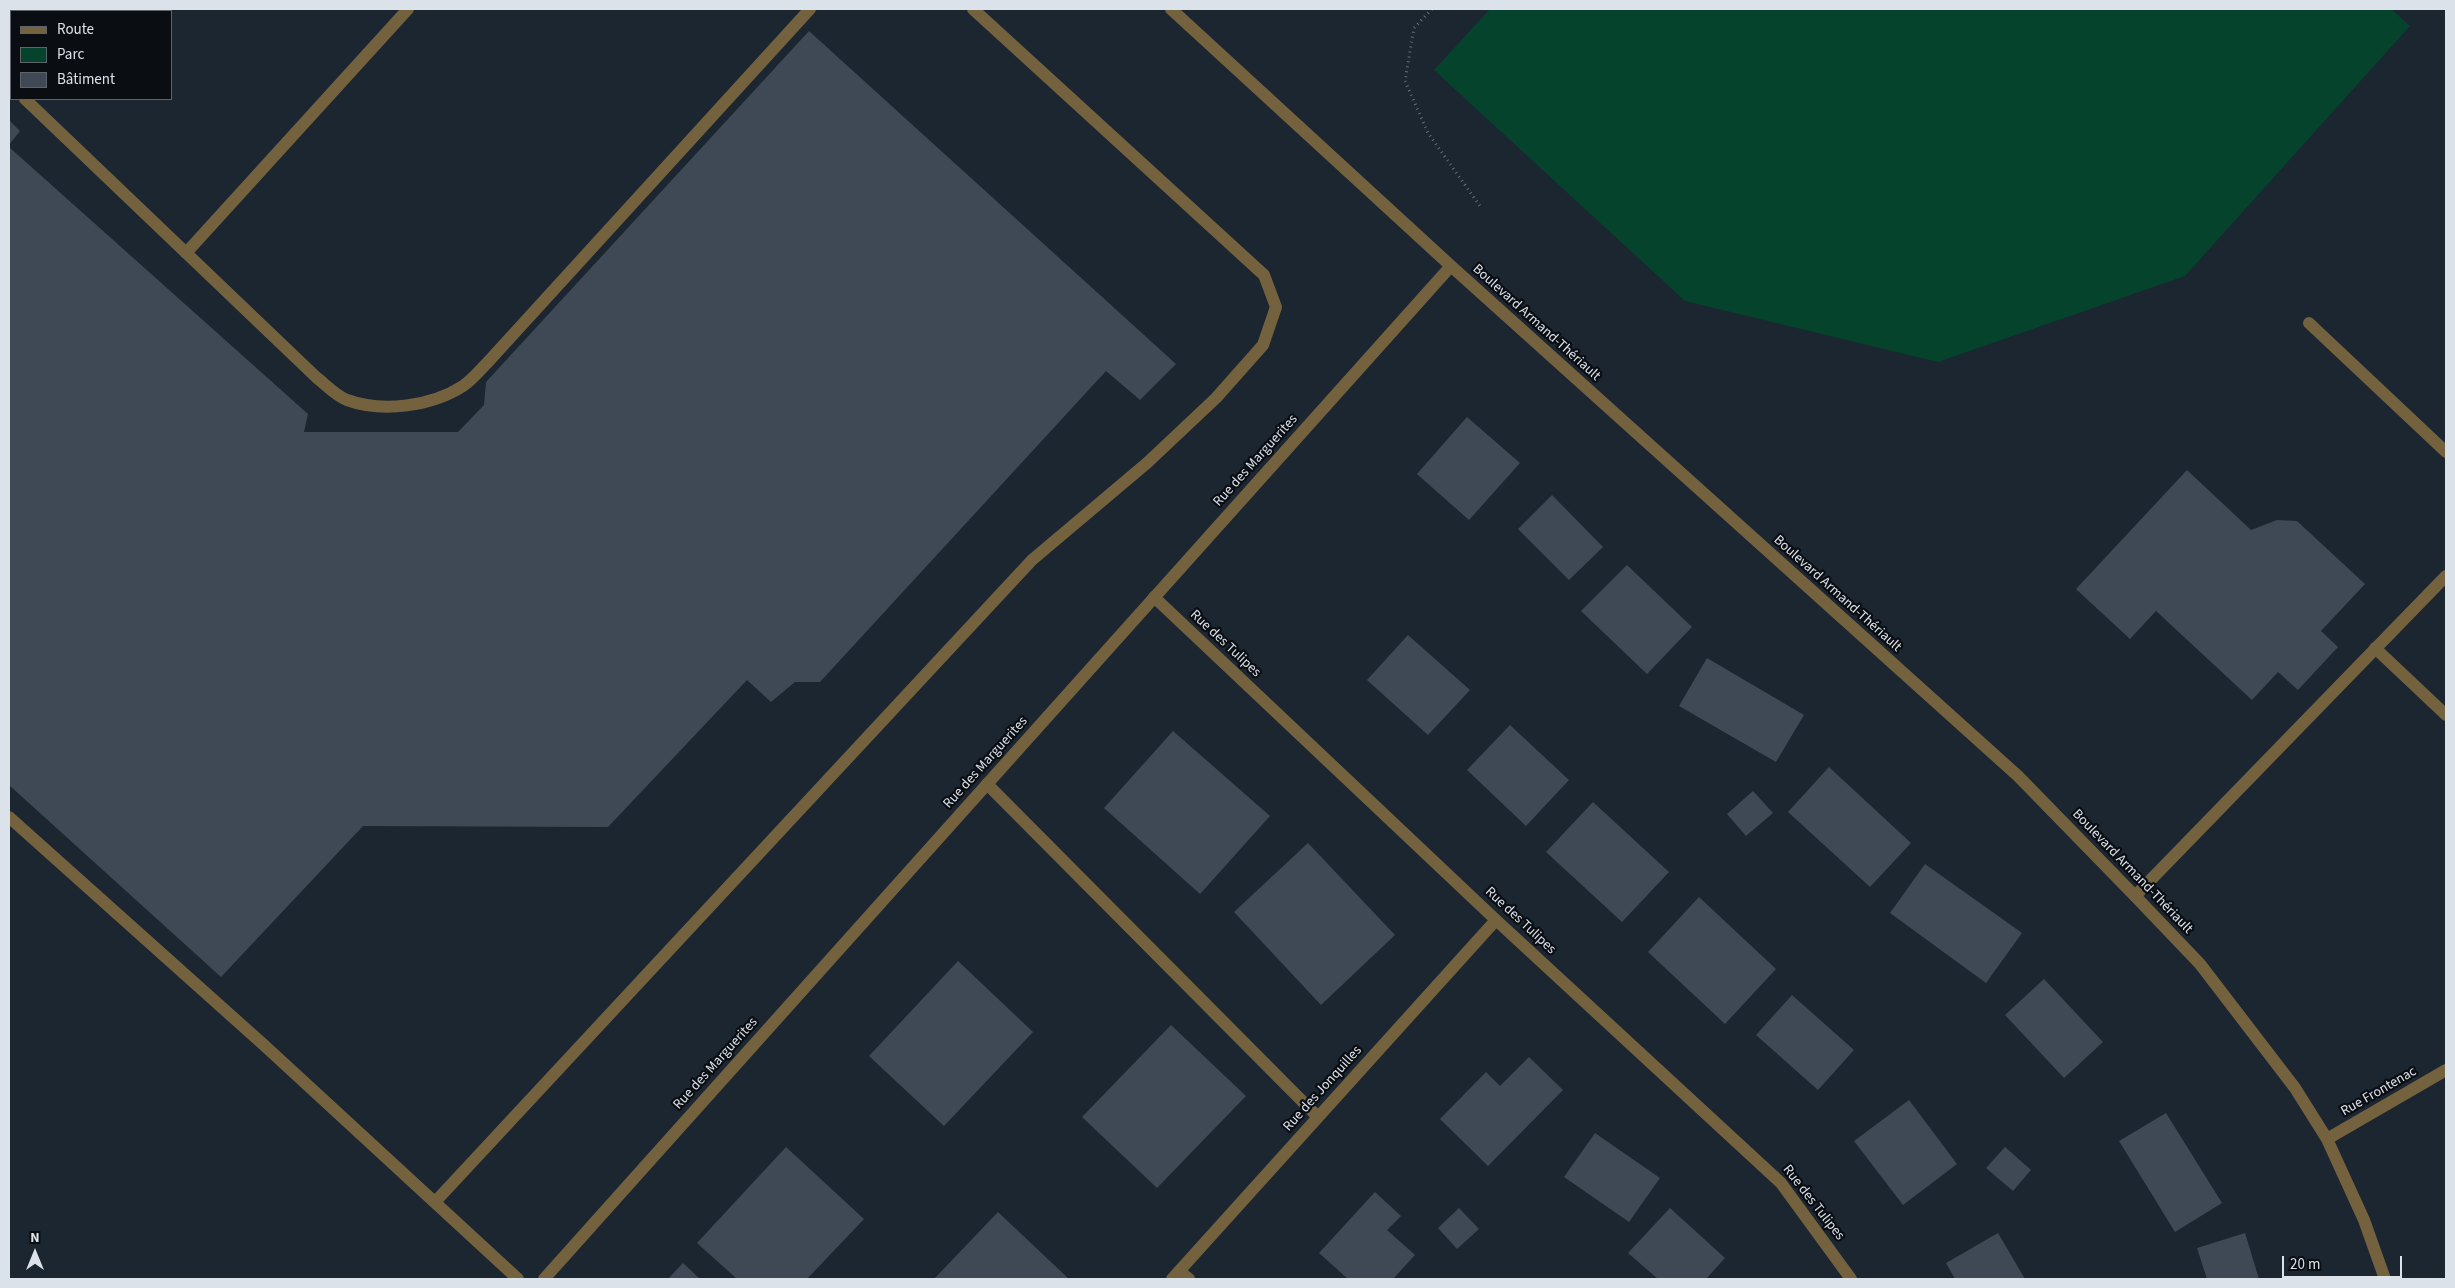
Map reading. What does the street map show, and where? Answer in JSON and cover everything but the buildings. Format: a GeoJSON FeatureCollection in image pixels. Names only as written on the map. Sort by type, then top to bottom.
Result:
{"type":"FeatureCollection","features":[{"type":"Feature","properties":{"kind":"street"},"geometry":{"type":"LineString","coordinates":[[186,253],[408,9]]}},
{"type":"Feature","properties":{"kind":"street"},"geometry":{"type":"LineString","coordinates":[[26,100],[316,377],[346,400],[380,406],[404,405],[440,398],[464,385],[488,362],[810,9]]}},
{"type":"Feature","properties":{"kind":"street"},"geometry":{"type":"LineString","coordinates":[[435,1202],[1032,560],[1154,457],[1216,398],[1263,345],[1276,307],[1264,275],[973,9]]}},
{"type":"Feature","properties":{"kind":"street","name":"Boulevard Armand-Thériault"},"geometry":{"type":"LineString","coordinates":[[1171,9],[1451,266],[2018,776],[2135,896],[2200,964],[2250,1026],[2295,1088],[2327,1139],[2364,1220],[2386,1279]]}},
{"type":"Feature","properties":{"kind":"street","name":"Rue des Marguerites"},"geometry":{"type":"LineString","coordinates":[[544,1279],[1451,266]]}},
{"type":"Feature","properties":{"kind":"street"},"geometry":{"type":"LineString","coordinates":[[2309,323],[2446,452]]}},
{"type":"Feature","properties":{"kind":"street"},"geometry":{"type":"LineString","coordinates":[[2135,896],[2446,576]]}},
{"type":"Feature","properties":{"kind":"street","name":"Rue des Tulipes"},"geometry":{"type":"LineString","coordinates":[[1154,597],[1496,920],[1781,1183],[1851,1279]]}},
{"type":"Feature","properties":{"kind":"street"},"geometry":{"type":"LineString","coordinates":[[2375,648],[2446,714]]}},
{"type":"Feature","properties":{"kind":"street"},"geometry":{"type":"LineString","coordinates":[[987,784],[1318,1117]]}},
{"type":"Feature","properties":{"kind":"street"},"geometry":{"type":"LineString","coordinates":[[9,817],[257,1039],[518,1279]]}},
{"type":"Feature","properties":{"kind":"street","name":"Rue des Jonquilles"},"geometry":{"type":"LineString","coordinates":[[1180,1277],[1318,1117],[1496,920]]}},
{"type":"Feature","properties":{"kind":"street","name":"Rue Frontenac"},"geometry":{"type":"LineString","coordinates":[[2327,1139],[2446,1070]]}},
{"type":"Feature","properties":{"kind":"path"},"geometry":{"type":"LineString","coordinates":[[1432,9],[1414,28],[1405,80],[1428,133],[1480,206]]}},
{"type":"Feature","properties":{"kind":"green space"},"geometry":{"type":"Polygon","coordinates":[[[1490,9],[2391,9],[2410,26],[2185,276],[1938,362],[1685,301],[1434,70],[1490,9]]]}}]}
